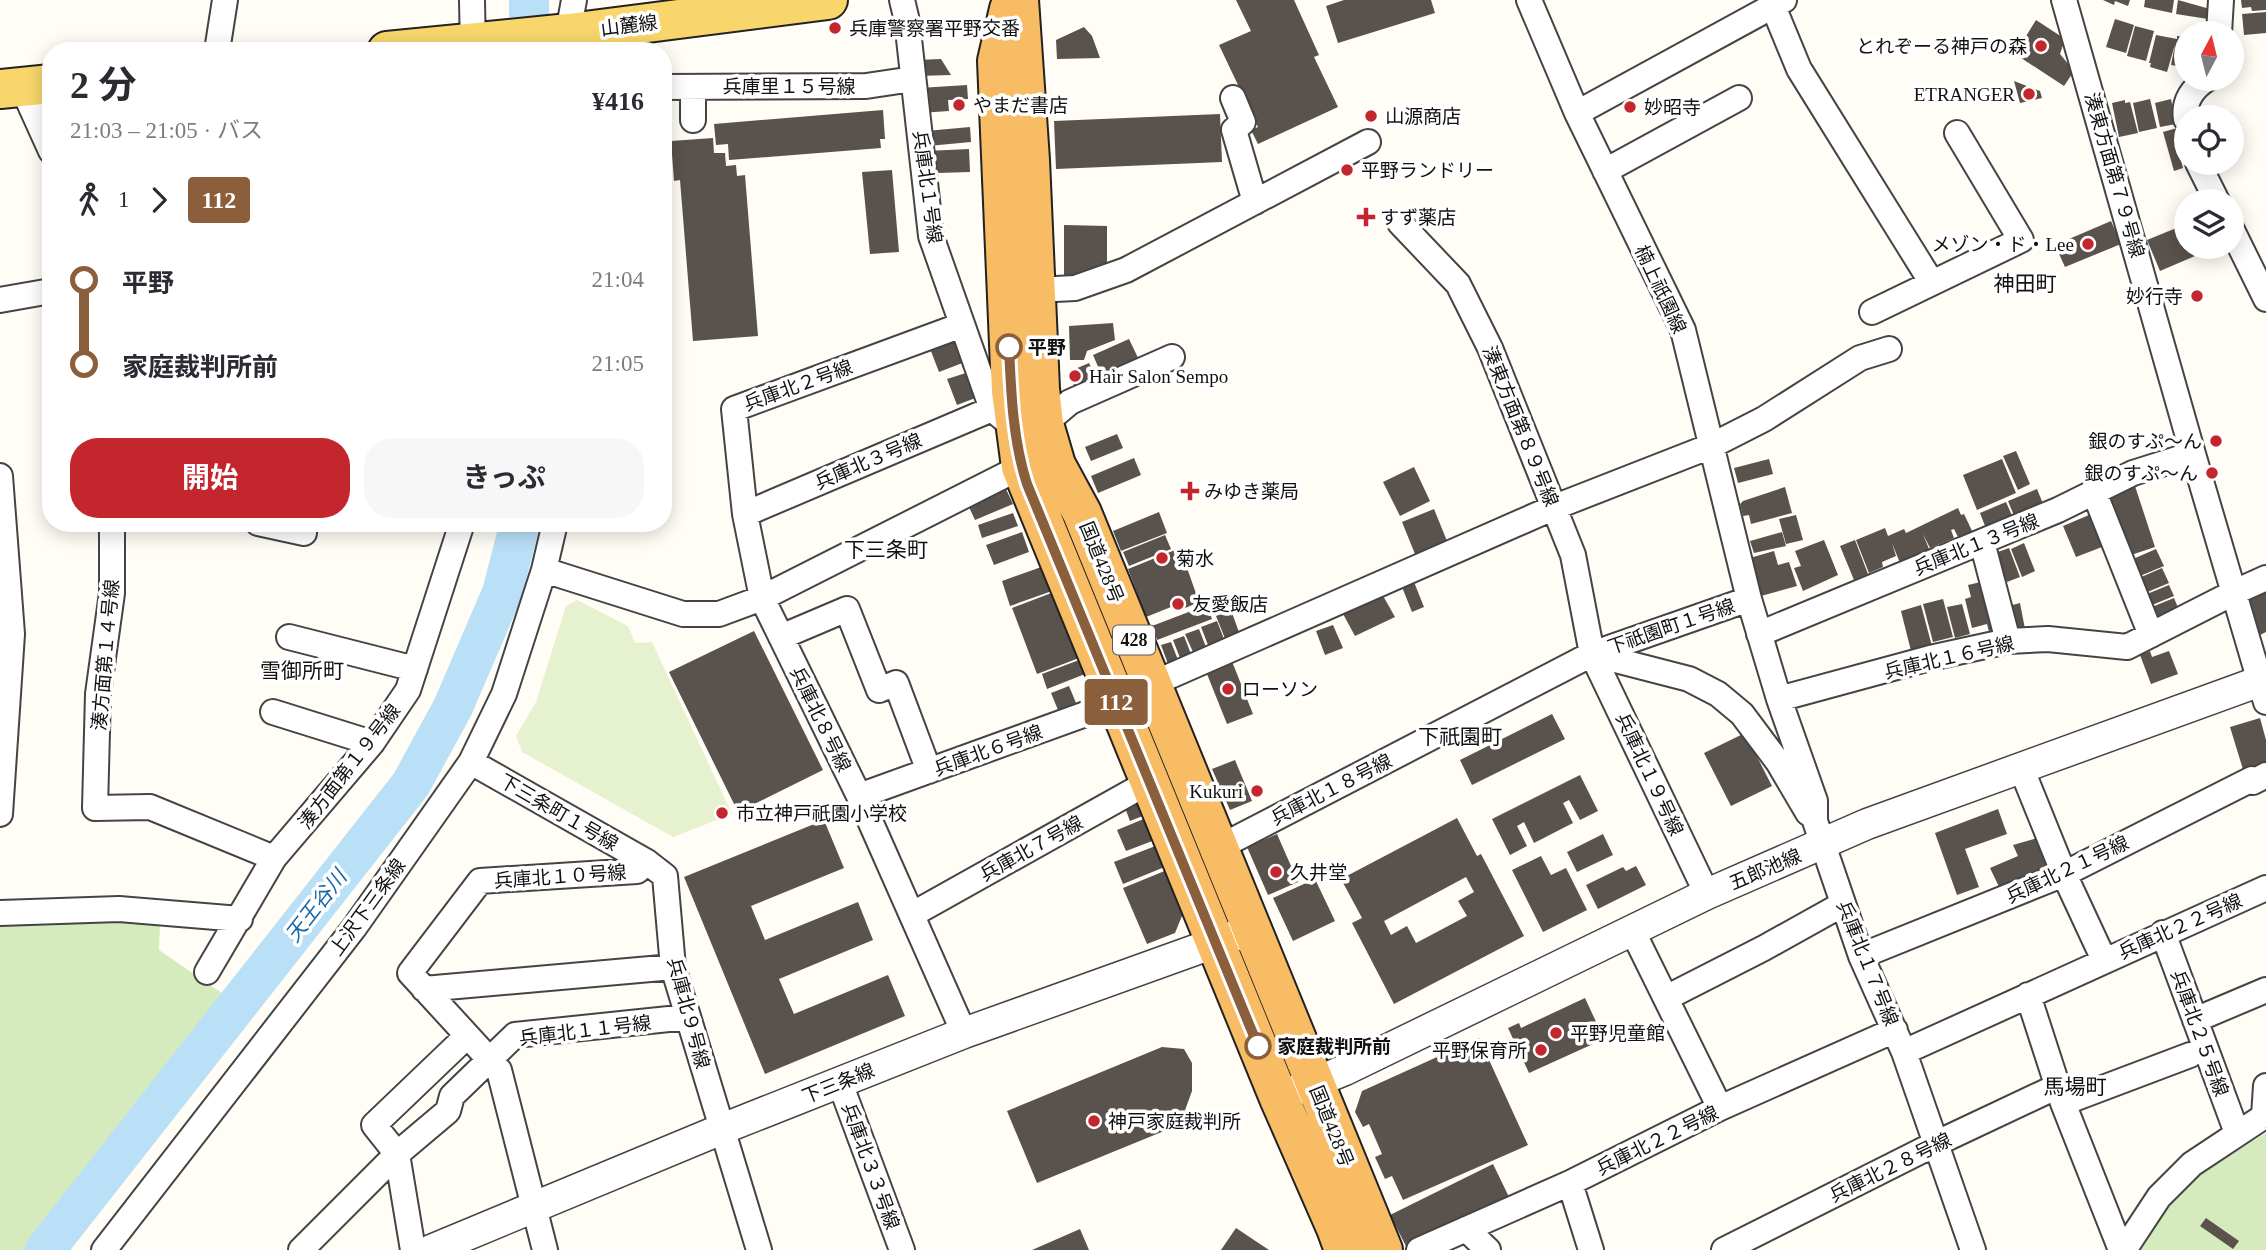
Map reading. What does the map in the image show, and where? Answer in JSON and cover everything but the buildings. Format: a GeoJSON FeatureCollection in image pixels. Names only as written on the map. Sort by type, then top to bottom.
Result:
{"type":"FeatureCollection","features":[{"type":"Feature","properties":{"kind":"highway","name":"国道428号"},"geometry":{"type":"LineString","coordinates":[[1012,0],[997,61],[1011,391],[1017,420],[1021,467],[1279,1098],[1333,1242]]}},
{"type":"Feature","properties":{"kind":"highway","name":"国道428号"},"geometry":{"type":"LineString","coordinates":[[1019,0],[1025,60],[1036,290],[1017,420],[1056,464],[1082,513],[1383,1250]]}},
{"type":"Feature","properties":{"kind":"main road","name":"山麓線"},"geometry":{"type":"LineString","coordinates":[[499,42],[565,34],[683,9],[828,0]]}},
{"type":"Feature","properties":{"kind":"street"},"geometry":{"type":"LineString","coordinates":[[218,42],[225,0]]}},
{"type":"Feature","properties":{"kind":"street"},"geometry":{"type":"LineString","coordinates":[[472,0],[482,42]]}},
{"type":"Feature","properties":{"kind":"street","name":"兵庫北１号線"},"geometry":{"type":"LineString","coordinates":[[902,0],[931,236],[962,325],[1017,420]]}},
{"type":"Feature","properties":{"kind":"street","name":"楠上祇園線"},"geometry":{"type":"LineString","coordinates":[[1530,0],[1577,113],[1683,330],[1759,634]]}},
{"type":"Feature","properties":{"kind":"street","name":"湊東方面第７９号線"},"geometry":{"type":"LineString","coordinates":[[2064,0],[2193,454],[2264,688]]}},
{"type":"Feature","properties":{"kind":"street"},"geometry":{"type":"LineString","coordinates":[[2220,21],[2221,0]]}},
{"type":"Feature","properties":{"kind":"street"},"geometry":{"type":"LineString","coordinates":[[1577,113],[1778,3],[1798,69],[1932,283]]}},
{"type":"Feature","properties":{"kind":"street","name":"兵庫里１５号線"},"geometry":{"type":"LineString","coordinates":[[672,87],[866,86],[913,79]]}},
{"type":"Feature","properties":{"kind":"street"},"geometry":{"type":"LineString","coordinates":[[24,87],[42,130]]}},
{"type":"Feature","properties":{"kind":"street"},"geometry":{"type":"LineString","coordinates":[[693,87],[693,120]]}},
{"type":"Feature","properties":{"kind":"street"},"geometry":{"type":"LineString","coordinates":[[1233,98],[1243,122],[1234,130],[1255,202]]}},
{"type":"Feature","properties":{"kind":"street"},"geometry":{"type":"LineString","coordinates":[[1605,171],[1739,98]]}},
{"type":"Feature","properties":{"kind":"street"},"geometry":{"type":"LineString","coordinates":[[1872,312],[2021,240],[1957,133]]}},
{"type":"Feature","properties":{"kind":"street"},"geometry":{"type":"LineString","coordinates":[[1036,290],[1075,288],[1126,270],[1368,142]]}},
{"type":"Feature","properties":{"kind":"street","name":"湊東方面第８９号線"},"geometry":{"type":"LineString","coordinates":[[1400,223],[1458,284],[1490,348],[1573,555],[1592,654]]}},
{"type":"Feature","properties":{"kind":"street"},"geometry":{"type":"LineString","coordinates":[[2244,254],[2266,299]]}},
{"type":"Feature","properties":{"kind":"street"},"geometry":{"type":"LineString","coordinates":[[0,300],[42,293]]}},
{"type":"Feature","properties":{"kind":"street","name":"兵庫北２号線"},"geometry":{"type":"LineString","coordinates":[[762,598],[745,513],[734,409],[962,325]]}},
{"type":"Feature","properties":{"kind":"street"},"geometry":{"type":"LineString","coordinates":[[1152,684],[1555,508],[1711,446],[1764,419],[1860,358],[1889,349]]}},
{"type":"Feature","properties":{"kind":"street","name":"兵庫北３号線"},"geometry":{"type":"LineString","coordinates":[[745,513],[1070,402],[1172,357]]}},
{"type":"Feature","properties":{"kind":"street","name":"兵庫北１３号線"},"geometry":{"type":"LineString","coordinates":[[1759,634],[1982,542],[2133,473],[2193,454]]}},
{"type":"Feature","properties":{"kind":"street"},"geometry":{"type":"LineString","coordinates":[[544,570],[683,614],[719,614],[762,598],[1021,467]]}},
{"type":"Feature","properties":{"kind":"street"},"geometry":{"type":"LineString","coordinates":[[0,476],[12,634],[0,814]]}},
{"type":"Feature","properties":{"kind":"street"},"geometry":{"type":"LineString","coordinates":[[2094,492],[2151,635]]}},
{"type":"Feature","properties":{"kind":"street","name":"湊方面第１４号線"},"geometry":{"type":"LineString","coordinates":[[112,532],[112,593],[98,694],[95,808],[150,807],[275,858]]}},
{"type":"Feature","properties":{"kind":"street"},"geometry":{"type":"LineString","coordinates":[[299,532],[304,533]]}},
{"type":"Feature","properties":{"kind":"street","name":"湊方面第１９号線"},"geometry":{"type":"LineString","coordinates":[[207,972],[275,858],[372,743],[408,690],[459,532]]}},
{"type":"Feature","properties":{"kind":"street","name":"上沢下三条線"},"geometry":{"type":"LineString","coordinates":[[104,1250],[354,928],[471,762],[504,694],[544,570],[553,532]]}},
{"type":"Feature","properties":{"kind":"street"},"geometry":{"type":"LineString","coordinates":[[1982,542],[2008,641]]}},
{"type":"Feature","properties":{"kind":"street","name":"兵庫北１６号線"},"geometry":{"type":"LineString","coordinates":[[1779,699],[1930,658],[2008,641],[2048,639],[2127,647],[2266,578]]}},
{"type":"Feature","properties":{"kind":"street","name":"兵庫北８号線"},"geometry":{"type":"LineString","coordinates":[[762,598],[859,796],[964,1033]]}},
{"type":"Feature","properties":{"kind":"street","name":"下祇園町１号線"},"geometry":{"type":"LineString","coordinates":[[1592,654],[1749,599]]}},
{"type":"Feature","properties":{"kind":"street"},"geometry":{"type":"LineString","coordinates":[[781,637],[847,609],[879,690],[896,683],[929,771]]}},
{"type":"Feature","properties":{"kind":"street","name":"兵庫北１７号線"},"geometry":{"type":"LineString","coordinates":[[1759,634],[1815,801],[1820,832],[1843,904],[1861,956],[1900,1041],[1971,1249]]}},
{"type":"Feature","properties":{"kind":"street"},"geometry":{"type":"LineString","coordinates":[[289,637],[415,669]]}},
{"type":"Feature","properties":{"kind":"street"},"geometry":{"type":"LineString","coordinates":[[1592,654],[1689,680],[1718,694],[1742,714],[1771,752],[1820,832]]}},
{"type":"Feature","properties":{"kind":"street","name":"兵庫北１８号線"},"geometry":{"type":"LineString","coordinates":[[1218,848],[1592,654]]}},
{"type":"Feature","properties":{"kind":"street","name":"兵庫北１９号線"},"geometry":{"type":"LineString","coordinates":[[1592,654],[1707,894]]}},
{"type":"Feature","properties":{"kind":"street","name":"五郎池線"},"geometry":{"type":"LineString","coordinates":[[1279,1098],[1345,1070],[1633,932],[1820,832],[1867,824],[2264,688]]}},
{"type":"Feature","properties":{"kind":"street","name":"兵庫北６号線"},"geometry":{"type":"LineString","coordinates":[[859,796],[1116,703]]}},
{"type":"Feature","properties":{"kind":"street"},"geometry":{"type":"LineString","coordinates":[[273,712],[372,743]]}},
{"type":"Feature","properties":{"kind":"street","name":"下三条町１号線"},"geometry":{"type":"LineString","coordinates":[[471,762],[647,862]]}},
{"type":"Feature","properties":{"kind":"street"},"geometry":{"type":"LineString","coordinates":[[2022,770],[2064,874],[2104,960]]}},
{"type":"Feature","properties":{"kind":"street","name":"兵庫北２１号線"},"geometry":{"type":"LineString","coordinates":[[1861,956],[2064,874],[2252,779],[2253,782],[2266,775]]}},
{"type":"Feature","properties":{"kind":"street","name":"兵庫北７号線"},"geometry":{"type":"LineString","coordinates":[[913,914],[1149,782]]}},
{"type":"Feature","properties":{"kind":"street","name":"兵庫北９号線"},"geometry":{"type":"LineString","coordinates":[[647,862],[665,876],[673,967],[759,1250]]}},
{"type":"Feature","properties":{"kind":"street","name":"兵庫北１０号線"},"geometry":{"type":"LineString","coordinates":[[545,1250],[536,1206],[499,1070],[410,972],[480,881],[637,871],[647,862]]}},
{"type":"Feature","properties":{"kind":"street","name":"兵庫北２２号線"},"geometry":{"type":"LineString","coordinates":[[1419,1250],[1570,1183],[1720,1108],[2028,995],[2266,888]]}},
{"type":"Feature","properties":{"kind":"street"},"geometry":{"type":"LineString","coordinates":[[1666,998],[1843,904]]}},
{"type":"Feature","properties":{"kind":"street"},"geometry":{"type":"LineString","coordinates":[[0,913],[119,909],[240,919]]}},
{"type":"Feature","properties":{"kind":"street","name":"下三条線"},"geometry":{"type":"LineString","coordinates":[[431,1250],[722,1129],[964,1033],[1251,929]]}},
{"type":"Feature","properties":{"kind":"street"},"geometry":{"type":"LineString","coordinates":[[1633,932],[1720,1108]]}},
{"type":"Feature","properties":{"kind":"street","name":"兵庫北２５号線"},"geometry":{"type":"LineString","coordinates":[[2163,933],[2237,1133]]}},
{"type":"Feature","properties":{"kind":"street"},"geometry":{"type":"LineString","coordinates":[[424,989],[673,967]]}},
{"type":"Feature","properties":{"kind":"street"},"geometry":{"type":"LineString","coordinates":[[2195,1020],[2266,990]]}},
{"type":"Feature","properties":{"kind":"street"},"geometry":{"type":"LineString","coordinates":[[2028,995],[2061,1095],[2123,1250]]}},
{"type":"Feature","properties":{"kind":"street","name":"兵庫北１１号線"},"geometry":{"type":"LineString","coordinates":[[301,1250],[397,1154],[448,1111],[452,1096],[515,1035],[688,1017]]}},
{"type":"Feature","properties":{"kind":"street"},"geometry":{"type":"LineString","coordinates":[[413,1250],[397,1154],[374,1125],[467,1036]]}},
{"type":"Feature","properties":{"kind":"street","name":"兵庫北２８号線"},"geometry":{"type":"LineString","coordinates":[[1724,1250],[1937,1143],[2061,1095],[2190,1055]]}},
{"type":"Feature","properties":{"kind":"street","name":"兵庫北３３号線"},"geometry":{"type":"LineString","coordinates":[[840,1083],[902,1250]]}},
{"type":"Feature","properties":{"kind":"street"},"geometry":{"type":"LineString","coordinates":[[2123,1250],[2160,1196],[2192,1164],[2265,1115],[2266,1087]]}},
{"type":"Feature","properties":{"kind":"street"},"geometry":{"type":"LineString","coordinates":[[1570,1183],[1591,1250]]}},
{"type":"Feature","properties":{"kind":"street"},"geometry":{"type":"LineString","coordinates":[[1466,1229],[1488,1250]]}},
{"type":"Feature","properties":{"kind":"green space"},"geometry":{"type":"Polygon","coordinates":[[[577,600],[628,626],[635,643],[652,642],[732,814],[673,837],[522,752],[516,736],[536,702],[566,606],[577,600]]]}},
{"type":"Feature","properties":{"kind":"green space"},"geometry":{"type":"Polygon","coordinates":[[[119,917],[160,923],[159,950],[229,998],[37,1250],[0,1250],[0,923],[119,917]]]}},
{"type":"Feature","properties":{"kind":"green space"},"geometry":{"type":"Polygon","coordinates":[[[2266,1133],[2266,1250],[2141,1250],[2161,1216],[2197,1175],[2266,1133]]]}},
{"type":"Feature","properties":{"kind":"waterway","name":"天王谷川"},"geometry":{"type":"LineString","coordinates":[[529,0],[529,42]]}},
{"type":"Feature","properties":{"kind":"waterway","name":"天王谷川"},"geometry":{"type":"LineString","coordinates":[[45,1250],[411,784],[453,707],[502,593],[518,532]]}},
{"type":"Feature","properties":{"kind":"bus line","name":"112"},"geometry":{"type":"LineString","coordinates":[[1009,347],[1013,410],[1021,467],[1027,484],[1258,1046]]}},
{"type":"Feature","properties":{"kind":"place","name":"兵庫警察署平野交番"},"geometry":{"type":"Point","coordinates":[835,28]}},
{"type":"Feature","properties":{"kind":"place","name":"とれぞーる神戸の森"},"geometry":{"type":"Point","coordinates":[2041,46]}},
{"type":"Feature","properties":{"kind":"place","name":"ETRANGER"},"geometry":{"type":"Point","coordinates":[2029,94]}},
{"type":"Feature","properties":{"kind":"place","name":"やまだ書店"},"geometry":{"type":"Point","coordinates":[959,105]}},
{"type":"Feature","properties":{"kind":"place","name":"妙昭寺"},"geometry":{"type":"Point","coordinates":[1630,107]}},
{"type":"Feature","properties":{"kind":"place","name":"山源商店"},"geometry":{"type":"Point","coordinates":[1371,116]}},
{"type":"Feature","properties":{"kind":"place","name":"平野ランドリー"},"geometry":{"type":"Point","coordinates":[1347,170]}},
{"type":"Feature","properties":{"kind":"place","name":"すず薬店"},"geometry":{"type":"Point","coordinates":[1366,217]}},
{"type":"Feature","properties":{"kind":"place","name":"メゾン・ド・Lee"},"geometry":{"type":"Point","coordinates":[2088,244]}},
{"type":"Feature","properties":{"kind":"place","name":"妙行寺"},"geometry":{"type":"Point","coordinates":[2197,296]}},
{"type":"Feature","properties":{"kind":"place","name":"平野"},"geometry":{"type":"Point","coordinates":[1009,347]}},
{"type":"Feature","properties":{"kind":"place","name":"Hair Salon Sempo"},"geometry":{"type":"Point","coordinates":[1075,376]}},
{"type":"Feature","properties":{"kind":"place","name":"銀のすぷ～ん"},"geometry":{"type":"Point","coordinates":[2216,441]}},
{"type":"Feature","properties":{"kind":"place","name":"銀のすぷ〜ん"},"geometry":{"type":"Point","coordinates":[2212,473]}},
{"type":"Feature","properties":{"kind":"place","name":"みゆき薬局"},"geometry":{"type":"Point","coordinates":[1190,491]}},
{"type":"Feature","properties":{"kind":"place","name":"菊水"},"geometry":{"type":"Point","coordinates":[1162,558]}},
{"type":"Feature","properties":{"kind":"place","name":"友愛飯店"},"geometry":{"type":"Point","coordinates":[1178,604]}},
{"type":"Feature","properties":{"kind":"place","name":"ローソン"},"geometry":{"type":"Point","coordinates":[1228,689]}},
{"type":"Feature","properties":{"kind":"place","name":"Kukuri"},"geometry":{"type":"Point","coordinates":[1257,791]}},
{"type":"Feature","properties":{"kind":"place","name":"市立神戸祇園小学校"},"geometry":{"type":"Point","coordinates":[722,813]}},
{"type":"Feature","properties":{"kind":"place","name":"久井堂"},"geometry":{"type":"Point","coordinates":[1276,872]}},
{"type":"Feature","properties":{"kind":"place","name":"平野児童館"},"geometry":{"type":"Point","coordinates":[1556,1033]}},
{"type":"Feature","properties":{"kind":"place","name":"家庭裁判所前"},"geometry":{"type":"Point","coordinates":[1258,1046]}},
{"type":"Feature","properties":{"kind":"place","name":"平野保育所"},"geometry":{"type":"Point","coordinates":[1541,1050]}},
{"type":"Feature","properties":{"kind":"place","name":"神戸家庭裁判所"},"geometry":{"type":"Point","coordinates":[1094,1121]}},
{"type":"Feature","properties":{"kind":"district","name":"神田町"},"geometry":{"type":"Point","coordinates":[2025,284]}},
{"type":"Feature","properties":{"kind":"district","name":"下三条町"},"geometry":{"type":"Point","coordinates":[886,550]}},
{"type":"Feature","properties":{"kind":"district","name":"雪御所町"},"geometry":{"type":"Point","coordinates":[302,671]}},
{"type":"Feature","properties":{"kind":"district","name":"下祇園町"},"geometry":{"type":"Point","coordinates":[1460,737]}},
{"type":"Feature","properties":{"kind":"district","name":"馬場町"},"geometry":{"type":"Point","coordinates":[2075,1087]}}]}
